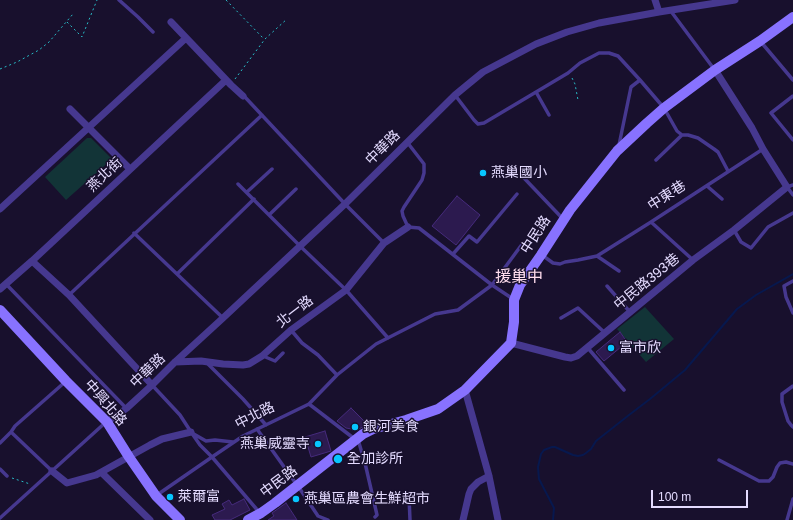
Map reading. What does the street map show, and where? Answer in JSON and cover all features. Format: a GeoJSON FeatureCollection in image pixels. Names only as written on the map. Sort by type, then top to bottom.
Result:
{"type":"FeatureCollection","features":[{"type":"Feature","properties":{"kind":"street"},"geometry":{"type":"LineString","coordinates":[[655,0],[659,12]]}},
{"type":"Feature","properties":{"kind":"street","name":"中華路"},"geometry":{"type":"LineString","coordinates":[[107,422],[127,408],[152,385],[345,204],[455,95],[484,72],[536,44],[567,32],[598,23],[735,0]]}},
{"type":"Feature","properties":{"kind":"street","name":"中民路"},"geometry":{"type":"LineString","coordinates":[[248,520],[261,513],[363,434],[373,429],[438,409],[465,390],[511,343],[514,322],[514,300],[520,285],[570,210],[617,152],[664,108],[715,70],[760,41],[793,17]]}},
{"type":"Feature","properties":{"kind":"street"},"geometry":{"type":"LineString","coordinates":[[170,22],[228,82],[244,96]]}},
{"type":"Feature","properties":{"kind":"street"},"geometry":{"type":"LineString","coordinates":[[0,209],[186,38]]}},
{"type":"Feature","properties":{"kind":"street"},"geometry":{"type":"LineString","coordinates":[[715,70],[752,128],[763,149],[790,186]]}},
{"type":"Feature","properties":{"kind":"street","name":"燕北街"},"geometry":{"type":"LineString","coordinates":[[0,289],[130,169],[228,82]]}},
{"type":"Feature","properties":{"kind":"street"},"geometry":{"type":"LineString","coordinates":[[70,109],[130,169]]}},
{"type":"Feature","properties":{"kind":"street","name":"中民路393巷"},"geometry":{"type":"LineString","coordinates":[[511,343],[566,358],[577,356],[604,332],[693,260],[790,186]]}},
{"type":"Feature","properties":{"kind":"street","name":"北一路"},"geometry":{"type":"LineString","coordinates":[[175,362],[201,360],[223,364],[249,364],[262,356],[291,330],[346,290],[384,243],[408,227]]}},
{"type":"Feature","properties":{"kind":"street"},"geometry":{"type":"LineString","coordinates":[[32,261],[69,295],[152,385]]}},
{"type":"Feature","properties":{"kind":"street","name":"中興北路"},"geometry":{"type":"LineString","coordinates":[[0,310],[107,422],[156,496],[180,520]]}},
{"type":"Feature","properties":{"kind":"street"},"geometry":{"type":"LineString","coordinates":[[465,390],[489,476],[498,520]]}},
{"type":"Feature","properties":{"kind":"street"},"geometry":{"type":"LineString","coordinates":[[52,471],[67,483],[96,475],[162,439],[191,432]]}},
{"type":"Feature","properties":{"kind":"street"},"geometry":{"type":"LineString","coordinates":[[102,473],[150,520]]}},
{"type":"Feature","properties":{"kind":"street"},"geometry":{"type":"LineString","coordinates":[[463,520],[468,494],[478,482],[489,476]]}},
{"type":"Feature","properties":{"kind":"lane"},"geometry":{"type":"LineString","coordinates":[[119,0],[153,32]]}},
{"type":"Feature","properties":{"kind":"lane"},"geometry":{"type":"LineString","coordinates":[[670,10],[715,70]]}},
{"type":"Feature","properties":{"kind":"lane"},"geometry":{"type":"LineString","coordinates":[[760,41],[793,80]]}},
{"type":"Feature","properties":{"kind":"lane"},"geometry":{"type":"LineString","coordinates":[[455,95],[478,124],[484,123],[536,92],[580,63],[599,53],[609,53],[618,56],[640,80],[664,108],[677,131],[682,135],[698,138],[718,152],[728,171]]}},
{"type":"Feature","properties":{"kind":"lane"},"geometry":{"type":"LineString","coordinates":[[617,152],[632,87],[640,80]]}},
{"type":"Feature","properties":{"kind":"lane"},"geometry":{"type":"LineString","coordinates":[[536,92],[549,115]]}},
{"type":"Feature","properties":{"kind":"lane"},"geometry":{"type":"LineString","coordinates":[[244,96],[345,204],[384,243]]}},
{"type":"Feature","properties":{"kind":"lane"},"geometry":{"type":"LineString","coordinates":[[793,96],[771,113],[793,140]]}},
{"type":"Feature","properties":{"kind":"lane"},"geometry":{"type":"LineString","coordinates":[[69,295],[262,114]]}},
{"type":"Feature","properties":{"kind":"lane"},"geometry":{"type":"LineString","coordinates":[[656,160],[682,135]]}},
{"type":"Feature","properties":{"kind":"lane"},"geometry":{"type":"LineString","coordinates":[[407,142],[424,164],[422,180],[402,211],[408,227],[419,228],[492,285],[514,300]]}},
{"type":"Feature","properties":{"kind":"lane","name":"中東巷"},"geometry":{"type":"LineString","coordinates":[[541,255],[553,263],[560,264],[597,256],[763,149]]}},
{"type":"Feature","properties":{"kind":"lane"},"geometry":{"type":"LineString","coordinates":[[247,192],[272,169]]}},
{"type":"Feature","properties":{"kind":"lane"},"geometry":{"type":"LineString","coordinates":[[524,178],[564,219]]}},
{"type":"Feature","properties":{"kind":"lane"},"geometry":{"type":"LineString","coordinates":[[238,184],[346,290],[388,338]]}},
{"type":"Feature","properties":{"kind":"lane"},"geometry":{"type":"LineString","coordinates":[[707,186],[722,199]]}},
{"type":"Feature","properties":{"kind":"lane"},"geometry":{"type":"LineString","coordinates":[[790,186],[793,195]]}},
{"type":"Feature","properties":{"kind":"lane"},"geometry":{"type":"LineString","coordinates":[[270,215],[296,189]]}},
{"type":"Feature","properties":{"kind":"lane"},"geometry":{"type":"LineString","coordinates":[[453,254],[469,236],[477,242],[517,194]]}},
{"type":"Feature","properties":{"kind":"lane"},"geometry":{"type":"LineString","coordinates":[[177,274],[254,199]]}},
{"type":"Feature","properties":{"kind":"lane"},"geometry":{"type":"LineString","coordinates":[[734,230],[741,242],[751,248],[768,227],[793,213]]}},
{"type":"Feature","properties":{"kind":"lane"},"geometry":{"type":"LineString","coordinates":[[651,222],[693,260]]}},
{"type":"Feature","properties":{"kind":"lane"},"geometry":{"type":"LineString","coordinates":[[134,233],[223,318]]}},
{"type":"Feature","properties":{"kind":"lane","name":"中北路"},"geometry":{"type":"LineString","coordinates":[[156,496],[233,442],[309,404],[337,375],[376,344],[434,314],[458,310],[492,285],[523,243]]}},
{"type":"Feature","properties":{"kind":"lane"},"geometry":{"type":"LineString","coordinates":[[597,256],[619,271]]}},
{"type":"Feature","properties":{"kind":"lane"},"geometry":{"type":"LineString","coordinates":[[793,282],[784,286],[786,297],[793,313]]}},
{"type":"Feature","properties":{"kind":"lane"},"geometry":{"type":"LineString","coordinates":[[6,284],[127,408]]}},
{"type":"Feature","properties":{"kind":"lane"},"geometry":{"type":"LineString","coordinates":[[607,286],[630,312]]}},
{"type":"Feature","properties":{"kind":"lane"},"geometry":{"type":"LineString","coordinates":[[561,318],[578,308],[604,332]]}},
{"type":"Feature","properties":{"kind":"lane"},"geometry":{"type":"LineString","coordinates":[[291,330],[302,343],[318,355],[337,375]]}},
{"type":"Feature","properties":{"kind":"lane"},"geometry":{"type":"LineString","coordinates":[[587,347],[624,390]]}},
{"type":"Feature","properties":{"kind":"lane"},"geometry":{"type":"LineString","coordinates":[[262,356],[275,361],[283,353]]}},
{"type":"Feature","properties":{"kind":"lane"},"geometry":{"type":"LineString","coordinates":[[206,361],[266,425]]}},
{"type":"Feature","properties":{"kind":"lane"},"geometry":{"type":"LineString","coordinates":[[0,443],[15,426],[66,380]]}},
{"type":"Feature","properties":{"kind":"lane"},"geometry":{"type":"LineString","coordinates":[[152,385],[180,415],[200,445],[261,513]]}},
{"type":"Feature","properties":{"kind":"lane"},"geometry":{"type":"LineString","coordinates":[[793,386],[782,394],[782,402],[788,421],[793,426]]}},
{"type":"Feature","properties":{"kind":"lane"},"geometry":{"type":"LineString","coordinates":[[309,404],[359,443],[377,515],[376,519],[371,520]]}},
{"type":"Feature","properties":{"kind":"lane"},"geometry":{"type":"LineString","coordinates":[[0,518],[107,422]]}},
{"type":"Feature","properties":{"kind":"lane"},"geometry":{"type":"LineString","coordinates":[[257,429],[318,516],[328,520]]}},
{"type":"Feature","properties":{"kind":"lane"},"geometry":{"type":"LineString","coordinates":[[11,432],[52,471]]}},
{"type":"Feature","properties":{"kind":"lane"},"geometry":{"type":"LineString","coordinates":[[191,432],[206,441],[215,440],[233,442]]}},
{"type":"Feature","properties":{"kind":"lane"},"geometry":{"type":"LineString","coordinates":[[365,463],[392,455]]}},
{"type":"Feature","properties":{"kind":"lane"},"geometry":{"type":"LineString","coordinates":[[719,460],[758,481],[769,481],[773,477],[780,463],[786,462],[793,464]]}},
{"type":"Feature","properties":{"kind":"lane"},"geometry":{"type":"LineString","coordinates":[[0,469],[7,476]]}},
{"type":"Feature","properties":{"kind":"lane"},"geometry":{"type":"LineString","coordinates":[[409,496],[410,520]]}},
{"type":"Feature","properties":{"kind":"lane"},"geometry":{"type":"LineString","coordinates":[[787,520],[793,499]]}},
{"type":"Feature","properties":{"kind":"path"},"geometry":{"type":"LineString","coordinates":[[67,22],[82,37],[97,0]]}},
{"type":"Feature","properties":{"kind":"path"},"geometry":{"type":"LineString","coordinates":[[226,0],[265,40]]}},
{"type":"Feature","properties":{"kind":"path"},"geometry":{"type":"LineString","coordinates":[[0,69],[39,50],[49,42],[73,14]]}},
{"type":"Feature","properties":{"kind":"path"},"geometry":{"type":"LineString","coordinates":[[228,82],[265,40],[287,19]]}},
{"type":"Feature","properties":{"kind":"path"},"geometry":{"type":"LineString","coordinates":[[568,72],[576,84],[578,100]]}},
{"type":"Feature","properties":{"kind":"path"},"geometry":{"type":"LineString","coordinates":[[7,476],[36,486]]}},
{"type":"Feature","properties":{"kind":"green space"},"geometry":{"type":"Polygon","coordinates":[[[87,138],[91,138],[112,159],[66,200],[45,177],[87,138]]]}},
{"type":"Feature","properties":{"kind":"green space"},"geometry":{"type":"Polygon","coordinates":[[[645,307],[674,339],[646,362],[617,329],[645,307]]]}},
{"type":"Feature","properties":{"kind":"building"},"geometry":{"type":"Polygon","coordinates":[[[457,196],[480,215],[456,245],[432,226],[457,196]]]}},
{"type":"Feature","properties":{"kind":"building","name":"富市欣"},"geometry":{"type":"Polygon","coordinates":[[[620,332],[627,342],[604,361],[596,352],[620,332]]]}},
{"type":"Feature","properties":{"kind":"building"},"geometry":{"type":"Polygon","coordinates":[[[351,408],[368,424],[357,430],[346,428],[337,421],[351,408]]]}},
{"type":"Feature","properties":{"kind":"building","name":"燕巢威靈寺"},"geometry":{"type":"Polygon","coordinates":[[[325,431],[331,451],[311,457],[305,437],[325,431]]]}},
{"type":"Feature","properties":{"kind":"building"},"geometry":{"type":"Polygon","coordinates":[[[244,499],[250,510],[230,520],[215,520],[212,515],[225,509],[222,504],[229,500],[232,505],[244,499]]]}},
{"type":"Feature","properties":{"kind":"building"},"geometry":{"type":"Polygon","coordinates":[[[286,503],[297,520],[268,520],[274,516],[272,513],[286,503]]]}},
{"type":"Feature","properties":{"kind":"waterway"},"geometry":{"type":"LineString","coordinates":[[553,520],[554,508],[539,479],[538,467],[541,454],[544,450],[555,447],[578,456],[586,453],[591,449],[596,441],[685,370],[737,309],[756,295],[793,274]]}},
{"type":"Feature","properties":{"kind":"place","name":"燕巢國小"},"geometry":{"type":"Point","coordinates":[483,173]}},
{"type":"Feature","properties":{"kind":"place","name":"富市欣"},"geometry":{"type":"Point","coordinates":[611,348]}},
{"type":"Feature","properties":{"kind":"place","name":"銀河美食"},"geometry":{"type":"Point","coordinates":[355,427]}},
{"type":"Feature","properties":{"kind":"place","name":"燕巢威靈寺"},"geometry":{"type":"Point","coordinates":[318,444]}},
{"type":"Feature","properties":{"kind":"place","name":"全加診所"},"geometry":{"type":"Point","coordinates":[338,459]}},
{"type":"Feature","properties":{"kind":"place","name":"萊爾富"},"geometry":{"type":"Point","coordinates":[170,497]}},
{"type":"Feature","properties":{"kind":"place","name":"燕巢區農會生鮮超市"},"geometry":{"type":"Point","coordinates":[296,499]}},
{"type":"Feature","properties":{"kind":"district","name":"援巢中"},"geometry":{"type":"Point","coordinates":[519,278]}}]}
